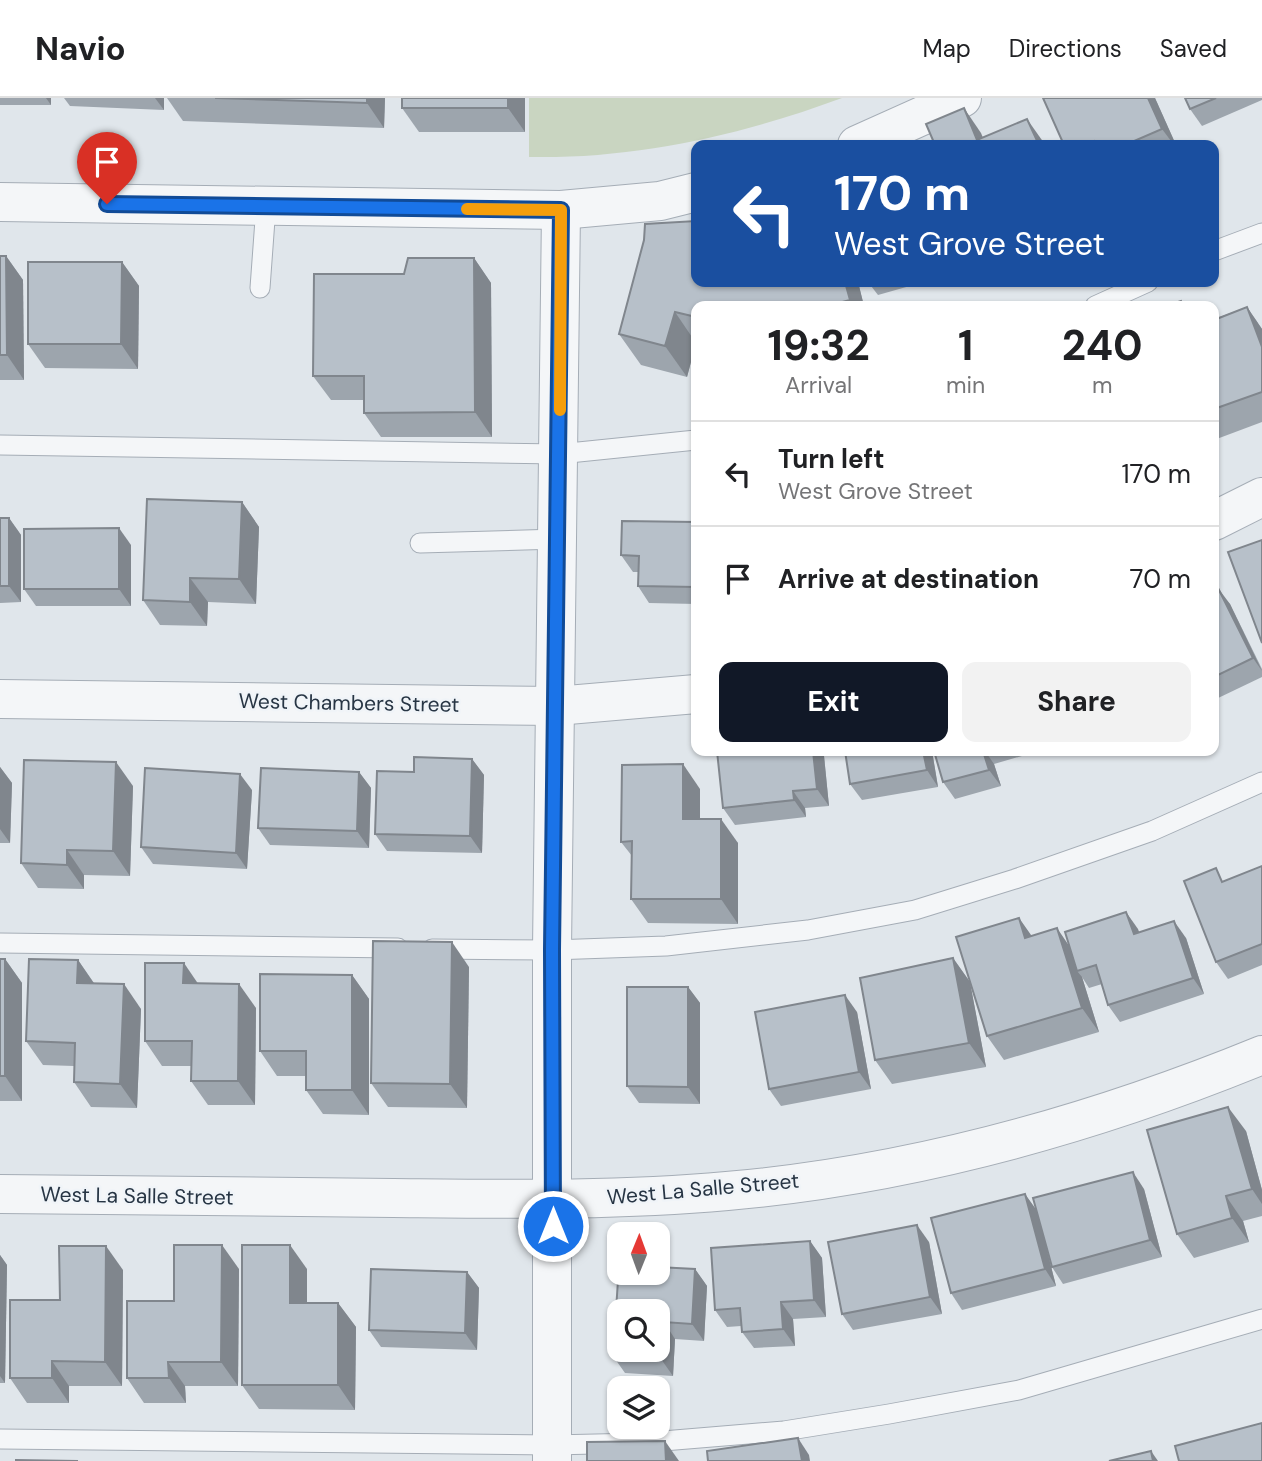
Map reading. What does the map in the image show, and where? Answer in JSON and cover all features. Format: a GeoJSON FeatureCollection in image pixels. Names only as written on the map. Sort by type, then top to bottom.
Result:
{"type":"FeatureCollection","features":[{"type":"Feature","properties":{"kind":"street"},"geometry":{"type":"LineString","coordinates":[[868,140],[962,98]]}},
{"type":"Feature","properties":{"kind":"street"},"geometry":{"type":"LineString","coordinates":[[0,202],[561,210],[660,201],[691,193]]}},
{"type":"Feature","properties":{"kind":"street"},"geometry":{"type":"LineString","coordinates":[[552,1453],[552,950],[561,210]]}},
{"type":"Feature","properties":{"kind":"street"},"geometry":{"type":"LineString","coordinates":[[1219,518],[1262,497]]}},
{"type":"Feature","properties":{"kind":"street","name":"West Chambers Street"},"geometry":{"type":"LineString","coordinates":[[0,699],[556,706],[691,694]]}},
{"type":"Feature","properties":{"kind":"street","name":"West La Salle Street"},"geometry":{"type":"LineString","coordinates":[[0,1194],[553,1199],[728,1191],[859,1174],[959,1152],[1091,1117],[1190,1084],[1262,1055]]}},
{"type":"Feature","properties":{"kind":"lane"},"geometry":{"type":"LineString","coordinates":[[260,288],[267,206]]}},
{"type":"Feature","properties":{"kind":"lane"},"geometry":{"type":"LineString","coordinates":[[1219,249],[1262,233]]}},
{"type":"Feature","properties":{"kind":"lane"},"geometry":{"type":"LineString","coordinates":[[1106,301],[1137,287]]}},
{"type":"Feature","properties":{"kind":"lane"},"geometry":{"type":"LineString","coordinates":[[0,445],[559,454],[691,441]]}},
{"type":"Feature","properties":{"kind":"lane"},"geometry":{"type":"LineString","coordinates":[[419,542],[558,539]]}},
{"type":"Feature","properties":{"kind":"lane"},"geometry":{"type":"LineString","coordinates":[[0,943],[552,950],[666,946],[808,930],[915,910],[1015,879],[1152,831],[1262,782]]}},
{"type":"Feature","properties":{"kind":"lane"},"geometry":{"type":"LineString","coordinates":[[0,1438],[552,1453],[639,1443],[784,1432],[1019,1390],[1262,1319]]}},
{"type":"Feature","properties":{"kind":"green space"},"geometry":{"type":"Polygon","coordinates":[[[529,98],[842,98],[766,123],[688,142],[609,154],[529,157],[529,98]]]}},
{"type":"Feature","properties":{"kind":"building"},"geometry":{"type":"Polygon","coordinates":[[[215,98],[367,98],[367,103],[215,98]]]}},
{"type":"Feature","properties":{"kind":"building"},"geometry":{"type":"Polygon","coordinates":[[[402,98],[508,98],[508,108],[402,108],[402,98]]]}},
{"type":"Feature","properties":{"kind":"building"},"geometry":{"type":"Polygon","coordinates":[[[1043,98],[1148,98],[1162,129],[1137,140],[1062,140],[1043,98]]]}},
{"type":"Feature","properties":{"kind":"building"},"geometry":{"type":"Polygon","coordinates":[[[1185,98],[1216,98],[1190,109],[1185,98]]]}},
{"type":"Feature","properties":{"kind":"building"},"geometry":{"type":"Polygon","coordinates":[[[964,108],[977,140],[933,140],[926,124],[964,108]]]}},
{"type":"Feature","properties":{"kind":"building"},"geometry":{"type":"Polygon","coordinates":[[[1027,119],[1037,140],[977,140],[1027,119]]]}},
{"type":"Feature","properties":{"kind":"building"},"geometry":{"type":"Polygon","coordinates":[[[691,221],[691,287],[846,287],[850,300],[691,301],[691,316],[675,312],[665,346],[619,334],[644,240],[645,224],[691,221]]]}},
{"type":"Feature","properties":{"kind":"building"},"geometry":{"type":"Polygon","coordinates":[[[0,256],[6,256],[7,355],[0,355],[0,256]]]}},
{"type":"Feature","properties":{"kind":"building"},"geometry":{"type":"Polygon","coordinates":[[[408,258],[474,258],[475,412],[364,413],[364,376],[313,376],[314,274],[404,274],[408,258]]]}},
{"type":"Feature","properties":{"kind":"building"},"geometry":{"type":"Polygon","coordinates":[[[28,262],[122,262],[121,344],[28,344],[28,262]]]}},
{"type":"Feature","properties":{"kind":"building"},"geometry":{"type":"Polygon","coordinates":[[[1247,307],[1262,347],[1262,392],[1219,407],[1219,318],[1247,307]]]}},
{"type":"Feature","properties":{"kind":"building"},"geometry":{"type":"Polygon","coordinates":[[[147,499],[242,502],[239,579],[190,578],[190,602],[143,600],[147,499]]]}},
{"type":"Feature","properties":{"kind":"building"},"geometry":{"type":"Polygon","coordinates":[[[0,518],[9,518],[9,586],[0,586],[0,518]]]}},
{"type":"Feature","properties":{"kind":"building"},"geometry":{"type":"Polygon","coordinates":[[[622,521],[691,522],[691,587],[638,586],[639,556],[621,555],[622,521]]]}},
{"type":"Feature","properties":{"kind":"building"},"geometry":{"type":"Polygon","coordinates":[[[119,528],[119,589],[24,589],[24,529],[119,528]]]}},
{"type":"Feature","properties":{"kind":"building"},"geometry":{"type":"Polygon","coordinates":[[[1262,540],[1262,643],[1228,552],[1262,540]]]}},
{"type":"Feature","properties":{"kind":"building"},"geometry":{"type":"Polygon","coordinates":[[[1219,590],[1253,658],[1219,675],[1219,590]]]}},
{"type":"Feature","properties":{"kind":"building"},"geometry":{"type":"Polygon","coordinates":[[[718,756],[814,756],[817,789],[793,791],[794,800],[723,808],[718,756]]]}},
{"type":"Feature","properties":{"kind":"building"},"geometry":{"type":"Polygon","coordinates":[[[846,756],[924,756],[927,770],[850,784],[846,756]]]}},
{"type":"Feature","properties":{"kind":"building"},"geometry":{"type":"Polygon","coordinates":[[[935,756],[985,756],[989,770],[943,782],[935,756]]]}},
{"type":"Feature","properties":{"kind":"building"},"geometry":{"type":"Polygon","coordinates":[[[414,757],[472,759],[470,836],[375,834],[377,771],[414,772],[414,757]]]}},
{"type":"Feature","properties":{"kind":"building"},"geometry":{"type":"Polygon","coordinates":[[[24,760],[116,762],[113,851],[67,850],[67,865],[21,863],[24,760]]]}},
{"type":"Feature","properties":{"kind":"building"},"geometry":{"type":"Polygon","coordinates":[[[683,764],[683,819],[721,819],[721,899],[631,899],[632,841],[621,842],[622,765],[683,764]]]}},
{"type":"Feature","properties":{"kind":"building"},"geometry":{"type":"Polygon","coordinates":[[[145,768],[240,774],[236,853],[141,847],[145,768]]]}},
{"type":"Feature","properties":{"kind":"building"},"geometry":{"type":"Polygon","coordinates":[[[261,768],[359,772],[357,831],[258,828],[261,768]]]}},
{"type":"Feature","properties":{"kind":"building"},"geometry":{"type":"Polygon","coordinates":[[[1262,866],[1262,944],[1216,962],[1184,881],[1216,868],[1222,882],[1262,866]]]}},
{"type":"Feature","properties":{"kind":"building"},"geometry":{"type":"Polygon","coordinates":[[[1126,912],[1134,934],[1174,921],[1193,978],[1108,1005],[1096,965],[1077,971],[1065,932],[1126,912]]]}},
{"type":"Feature","properties":{"kind":"building"},"geometry":{"type":"Polygon","coordinates":[[[1019,918],[1025,938],[1057,928],[1082,1008],[987,1036],[956,937],[1019,918]]]}},
{"type":"Feature","properties":{"kind":"building"},"geometry":{"type":"Polygon","coordinates":[[[373,941],[452,942],[450,1084],[371,1083],[373,941]]]}},
{"type":"Feature","properties":{"kind":"building"},"geometry":{"type":"Polygon","coordinates":[[[953,958],[969,1043],[875,1060],[860,978],[953,958]]]}},
{"type":"Feature","properties":{"kind":"building"},"geometry":{"type":"Polygon","coordinates":[[[0,959],[5,959],[5,1076],[0,1076],[0,959]]]}},
{"type":"Feature","properties":{"kind":"building"},"geometry":{"type":"Polygon","coordinates":[[[29,959],[78,960],[77,983],[124,984],[120,1084],[74,1082],[75,1043],[26,1041],[29,959]]]}},
{"type":"Feature","properties":{"kind":"building"},"geometry":{"type":"Polygon","coordinates":[[[145,963],[184,963],[183,983],[239,984],[238,1081],[191,1081],[192,1041],[145,1041],[145,963]]]}},
{"type":"Feature","properties":{"kind":"building"},"geometry":{"type":"Polygon","coordinates":[[[260,974],[352,975],[352,1090],[306,1090],[306,1051],[260,1051],[260,974]]]}},
{"type":"Feature","properties":{"kind":"building"},"geometry":{"type":"Polygon","coordinates":[[[627,987],[688,987],[688,1087],[627,1086],[627,987]]]}},
{"type":"Feature","properties":{"kind":"building"},"geometry":{"type":"Polygon","coordinates":[[[845,995],[859,1072],[769,1089],[755,1012],[845,995]]]}},
{"type":"Feature","properties":{"kind":"building"},"geometry":{"type":"Polygon","coordinates":[[[1228,1107],[1252,1189],[1226,1196],[1232,1218],[1177,1234],[1147,1130],[1228,1107]]]}},
{"type":"Feature","properties":{"kind":"building"},"geometry":{"type":"Polygon","coordinates":[[[1133,1172],[1150,1240],[1052,1267],[1033,1198],[1133,1172]]]}},
{"type":"Feature","properties":{"kind":"building"},"geometry":{"type":"Polygon","coordinates":[[[1025,1194],[1045,1269],[951,1293],[931,1218],[1025,1194]]]}},
{"type":"Feature","properties":{"kind":"building"},"geometry":{"type":"Polygon","coordinates":[[[917,1225],[930,1297],[842,1314],[828,1242],[917,1225]]]}},
{"type":"Feature","properties":{"kind":"building"},"geometry":{"type":"Polygon","coordinates":[[[810,1241],[814,1300],[781,1302],[783,1329],[742,1332],[740,1308],[715,1310],[711,1248],[810,1241]]]}},
{"type":"Feature","properties":{"kind":"building"},"geometry":{"type":"Polygon","coordinates":[[[174,1245],[222,1245],[221,1362],[168,1362],[169,1378],[127,1378],[127,1301],[174,1301],[174,1245]]]}},
{"type":"Feature","properties":{"kind":"building"},"geometry":{"type":"Polygon","coordinates":[[[242,1245],[290,1245],[290,1303],[338,1303],[338,1385],[242,1385],[242,1245]]]}},
{"type":"Feature","properties":{"kind":"building"},"geometry":{"type":"Polygon","coordinates":[[[59,1246],[106,1246],[105,1362],[52,1361],[52,1378],[10,1378],[10,1300],[60,1300],[59,1246]]]}},
{"type":"Feature","properties":{"kind":"building"},"geometry":{"type":"Polygon","coordinates":[[[670,1268],[695,1269],[692,1324],[670,1322],[670,1299],[617,1299],[618,1285],[670,1285],[670,1268]]]}},
{"type":"Feature","properties":{"kind":"building"},"geometry":{"type":"Polygon","coordinates":[[[371,1269],[467,1272],[465,1333],[369,1330],[371,1269]]]}},
{"type":"Feature","properties":{"kind":"building"},"geometry":{"type":"Polygon","coordinates":[[[1262,1423],[1262,1461],[1179,1461],[1175,1446],[1262,1423]]]}},
{"type":"Feature","properties":{"kind":"building"},"geometry":{"type":"Polygon","coordinates":[[[798,1438],[802,1461],[708,1461],[707,1451],[798,1438]]]}},
{"type":"Feature","properties":{"kind":"building"},"geometry":{"type":"Polygon","coordinates":[[[665,1441],[666,1461],[587,1461],[587,1442],[665,1441]]]}},
{"type":"Feature","properties":{"kind":"building"},"geometry":{"type":"Polygon","coordinates":[[[1151,1451],[1153,1461],[1109,1461],[1151,1451]]]}},
{"type":"Feature","properties":{"kind":"building"},"geometry":{"type":"Polygon","coordinates":[[[16,1460],[78,1461],[16,1461],[16,1460]]]}},
{"type":"Feature","properties":{"kind":"slow traffic"},"geometry":{"type":"LineString","coordinates":[[467,209],[561,210],[560,410]]}},
{"type":"Feature","properties":{"kind":"route"},"geometry":{"type":"LineString","coordinates":[[107,204],[561,210],[552,950],[553,1226]]}}]}
